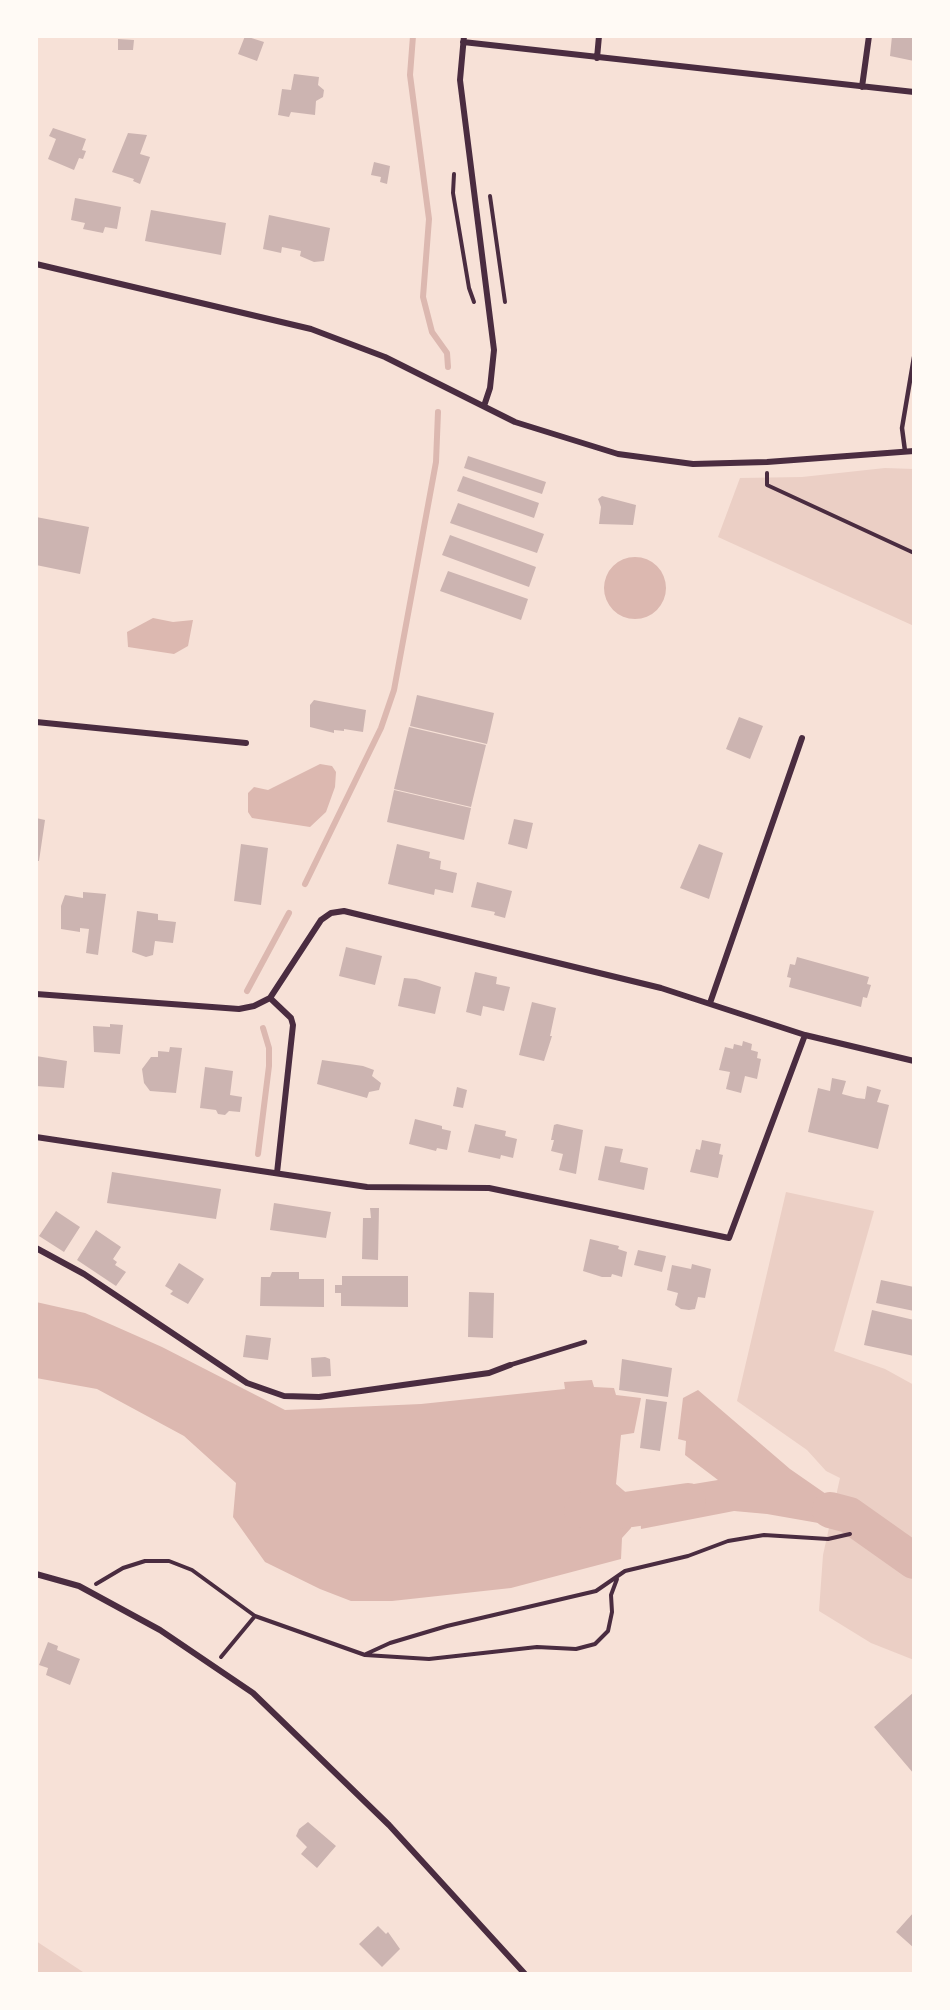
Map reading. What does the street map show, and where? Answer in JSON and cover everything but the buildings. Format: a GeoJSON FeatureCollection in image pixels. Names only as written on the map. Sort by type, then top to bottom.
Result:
{"type":"FeatureCollection","features":[{"type":"Feature","properties":{"kind":"street"},"geometry":{"type":"LineString","coordinates":[[597,58],[599,36]]}},
{"type":"Feature","properties":{"kind":"street"},"geometry":{"type":"LineString","coordinates":[[862,87],[868,36]]}},
{"type":"Feature","properties":{"kind":"street"},"geometry":{"type":"LineString","coordinates":[[484,406],[490,388],[494,350],[460,80],[464,39],[597,58],[914,92]]}},
{"type":"Feature","properties":{"kind":"street"},"geometry":{"type":"LineString","coordinates":[[36,264],[312,329],[385,357],[515,422],[582,445],[618,454],[693,464],[767,462],[914,451]]}},
{"type":"Feature","properties":{"kind":"street"},"geometry":{"type":"LineString","coordinates":[[36,722],[246,743]]}},
{"type":"Feature","properties":{"kind":"street"},"geometry":{"type":"LineString","coordinates":[[710,1003],[802,738]]}},
{"type":"Feature","properties":{"kind":"street"},"geometry":{"type":"LineString","coordinates":[[36,993],[239,1009],[254,1006],[270,998],[321,920],[331,913],[344,911],[661,988],[710,1003],[756,1021],[914,1061]]}},
{"type":"Feature","properties":{"kind":"street"},"geometry":{"type":"LineString","coordinates":[[270,998],[291,1018],[293,1025],[277,1173]]}},
{"type":"Feature","properties":{"kind":"street"},"geometry":{"type":"LineString","coordinates":[[36,1137],[367,1187],[489,1188],[729,1238],[805,1035]]}},
{"type":"Feature","properties":{"kind":"street"},"geometry":{"type":"LineString","coordinates":[[36,1248],[84,1274],[247,1383],[284,1396],[319,1397],[489,1373],[510,1365]]}},
{"type":"Feature","properties":{"kind":"street"},"geometry":{"type":"LineString","coordinates":[[36,1574],[90,1592],[160,1630],[215,1665],[265,1704],[389,1825],[525,1974]]}},
{"type":"Feature","properties":{"kind":"lane"},"geometry":{"type":"LineString","coordinates":[[905,451],[902,428],[914,357]]}},
{"type":"Feature","properties":{"kind":"lane"},"geometry":{"type":"LineString","coordinates":[[510,1365],[585,1342]]}},
{"type":"Feature","properties":{"kind":"path"},"geometry":{"type":"LineString","coordinates":[[454,174],[453,193],[469,288],[476,309]]}},
{"type":"Feature","properties":{"kind":"path"},"geometry":{"type":"LineString","coordinates":[[489,194],[505,302]]}},
{"type":"Feature","properties":{"kind":"path"},"geometry":{"type":"LineString","coordinates":[[767,472],[767,485],[914,552]]}},
{"type":"Feature","properties":{"kind":"path"},"geometry":{"type":"LineString","coordinates":[[365,1655],[390,1643],[447,1626],[596,1591],[617,1579],[625,1571],[688,1556],[728,1541],[747,1537],[828,1539],[850,1534]]}},
{"type":"Feature","properties":{"kind":"path"},"geometry":{"type":"LineString","coordinates":[[90,1592],[99,1580],[123,1568],[145,1561],[169,1561],[192,1570],[255,1616],[365,1655],[429,1659],[537,1647],[576,1649],[595,1644],[608,1631],[612,1612],[611,1595],[617,1579]]}},
{"type":"Feature","properties":{"kind":"path"},"geometry":{"type":"LineString","coordinates":[[215,1665],[255,1616]]}},
{"type":"Feature","properties":{"kind":"shaded area"},"geometry":{"type":"Polygon","coordinates":[[[885,468],[914,469],[914,626],[718,537],[740,478],[802,477],[885,468]]]}},
{"type":"Feature","properties":{"kind":"shaded area"},"geometry":{"type":"Polygon","coordinates":[[[629,557],[641,557],[657,566],[664,576],[666,588],[664,600],[657,610],[641,619],[629,619],[618,614],[609,605],[604,594],[604,582],[609,571],[618,562],[629,557]]]}},
{"type":"Feature","properties":{"kind":"shaded area"},"geometry":{"type":"Polygon","coordinates":[[[153,618],[173,622],[193,620],[188,646],[174,654],[128,647],[127,632],[153,618]]]}},
{"type":"Feature","properties":{"kind":"shaded area"},"geometry":{"type":"Polygon","coordinates":[[[320,764],[332,766],[336,772],[335,787],[326,812],[310,827],[252,818],[248,812],[248,793],[254,787],[268,790],[320,764]]]}},
{"type":"Feature","properties":{"kind":"shaded area"},"geometry":{"type":"Polygon","coordinates":[[[786,1192],[874,1211],[834,1351],[885,1369],[914,1385],[914,1660],[871,1643],[819,1611],[823,1555],[840,1478],[826,1471],[807,1450],[737,1401],[786,1192]]]}},
{"type":"Feature","properties":{"kind":"shaded area"},"geometry":{"type":"Polygon","coordinates":[[[36,1302],[85,1313],[162,1347],[285,1410],[421,1404],[565,1389],[564,1382],[592,1380],[594,1387],[614,1388],[616,1395],[641,1398],[634,1433],[621,1435],[616,1484],[630,1496],[631,1528],[622,1538],[621,1559],[511,1588],[392,1601],[351,1601],[320,1589],[265,1562],[233,1517],[236,1483],[184,1436],[97,1389],[36,1378],[36,1302]]]}},
{"type":"Feature","properties":{"kind":"shaded area"},"geometry":{"type":"Polygon","coordinates":[[[698,1390],[790,1469],[826,1494],[854,1507],[877,1525],[866,1540],[824,1524],[734,1511],[641,1529],[639,1493],[718,1480],[685,1455],[686,1441],[678,1439],[683,1398],[698,1390]]]}},
{"type":"Feature","properties":{"kind":"shaded area"},"geometry":{"type":"Polygon","coordinates":[[[36,1941],[86,1974],[36,1974],[36,1941]]]}},
{"type":"Feature","properties":{"kind":"waterway"},"geometry":{"type":"LineString","coordinates":[[413,36],[410,75],[429,219],[423,297],[432,332],[447,353],[448,367]]}},
{"type":"Feature","properties":{"kind":"waterway"},"geometry":{"type":"LineString","coordinates":[[305,884],[381,728],[394,690],[436,462],[438,412]]}},
{"type":"Feature","properties":{"kind":"waterway"},"geometry":{"type":"LineString","coordinates":[[247,991],[289,913]]}},
{"type":"Feature","properties":{"kind":"waterway"},"geometry":{"type":"LineString","coordinates":[[258,1154],[269,1066],[269,1048],[263,1028]]}},
{"type":"Feature","properties":{"kind":"waterway"},"geometry":{"type":"LineString","coordinates":[[582,1510],[618,1511],[688,1501]]}},
{"type":"Feature","properties":{"kind":"waterway"},"geometry":{"type":"LineString","coordinates":[[830,1510],[849,1515],[914,1561]]}}]}
